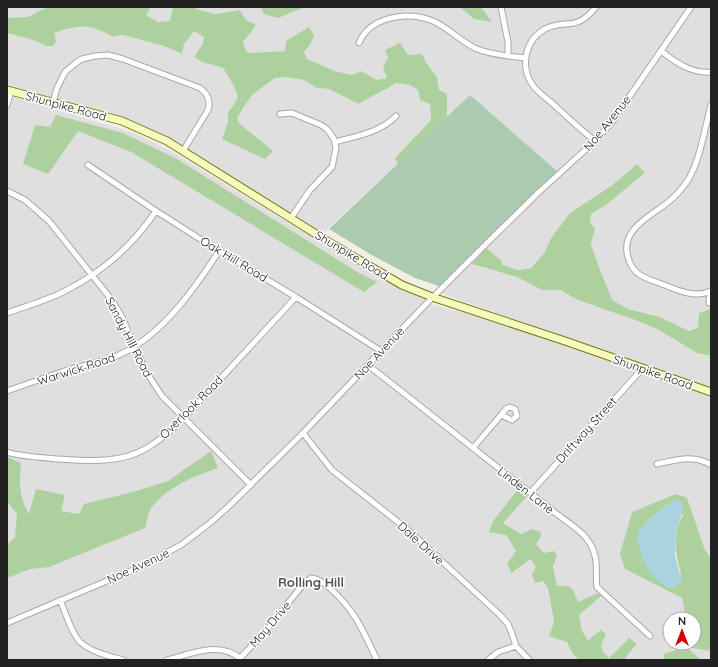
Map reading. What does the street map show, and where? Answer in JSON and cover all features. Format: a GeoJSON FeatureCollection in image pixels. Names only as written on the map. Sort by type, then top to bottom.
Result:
{"type":"FeatureCollection","features":[{"type":"Feature","properties":{"kind":"main road","name":"Shunpike Road"},"geometry":{"type":"LineString","coordinates":[[9,90],[122,121],[157,136],[402,285],[432,297],[711,392]]}},
{"type":"Feature","properties":{"kind":"street"},"geometry":{"type":"LineString","coordinates":[[501,7],[508,42],[508,56]]}},
{"type":"Feature","properties":{"kind":"street"},"geometry":{"type":"LineString","coordinates":[[595,141],[536,91],[527,74],[525,58],[529,46],[539,33],[556,25],[578,23],[596,7]]}},
{"type":"Feature","properties":{"kind":"street","name":"Noe Avenue"},"geometry":{"type":"LineString","coordinates":[[7,623],[140,567],[172,550],[210,523],[251,485],[303,433],[432,297],[539,192],[595,141],[612,122],[691,7]]}},
{"type":"Feature","properties":{"kind":"street"},"geometry":{"type":"LineString","coordinates":[[359,43],[362,35],[372,26],[392,17],[411,16],[433,21],[462,41],[479,50],[525,58]]}},
{"type":"Feature","properties":{"kind":"street"},"geometry":{"type":"LineString","coordinates":[[661,51],[672,60],[689,69],[702,72],[711,72]]}},
{"type":"Feature","properties":{"kind":"street"},"geometry":{"type":"LineString","coordinates":[[53,102],[61,78],[65,72],[77,62],[88,57],[101,55],[123,59],[200,88],[207,95],[209,101],[208,110],[183,151]]}},
{"type":"Feature","properties":{"kind":"street"},"geometry":{"type":"LineString","coordinates":[[7,105],[9,90]]}},
{"type":"Feature","properties":{"kind":"street"},"geometry":{"type":"LineString","coordinates":[[709,303],[710,292],[700,294],[687,293],[639,275],[634,271],[630,263],[626,247],[628,238],[633,230],[642,221],[676,196],[688,180],[698,156],[711,105]]}},
{"type":"Feature","properties":{"kind":"street"},"geometry":{"type":"LineString","coordinates":[[280,114],[292,113],[316,122],[327,129],[335,142],[336,152],[332,167],[310,190],[291,218]]}},
{"type":"Feature","properties":{"kind":"street"},"geometry":{"type":"LineString","coordinates":[[335,142],[374,131],[391,122],[396,116]]}},
{"type":"Feature","properties":{"kind":"street","name":"Oak Hill Road"},"geometry":{"type":"LineString","coordinates":[[88,165],[219,251],[296,297],[381,351]]}},
{"type":"Feature","properties":{"kind":"street","name":"Sandy Hill Road"},"geometry":{"type":"LineString","coordinates":[[7,190],[26,200],[48,221],[93,275],[121,315],[145,370],[162,396],[251,485]]}},
{"type":"Feature","properties":{"kind":"street"},"geometry":{"type":"LineString","coordinates":[[7,313],[66,291],[93,275],[120,255],[146,226],[156,211]]}},
{"type":"Feature","properties":{"kind":"street","name":"Warwick Road"},"geometry":{"type":"LineString","coordinates":[[7,391],[68,370],[112,358],[135,347],[146,338],[196,287],[219,251]]}},
{"type":"Feature","properties":{"kind":"street","name":"Overlook Road"},"geometry":{"type":"LineString","coordinates":[[8,453],[55,459],[107,461],[147,448],[184,418],[296,297]]}},
{"type":"Feature","properties":{"kind":"street","name":"Linden Lane"},"geometry":{"type":"LineString","coordinates":[[368,364],[530,493],[582,532],[591,543],[595,555],[597,587],[650,636]]}},
{"type":"Feature","properties":{"kind":"street","name":"Driftway Street"},"geometry":{"type":"LineString","coordinates":[[530,493],[643,368]]}},
{"type":"Feature","properties":{"kind":"street"},"geometry":{"type":"LineString","coordinates":[[473,448],[501,415]]}},
{"type":"Feature","properties":{"kind":"street","name":"Dale Drive"},"geometry":{"type":"LineString","coordinates":[[303,433],[332,470],[407,529],[500,615],[508,624],[516,646],[529,660]]}},
{"type":"Feature","properties":{"kind":"street"},"geometry":{"type":"LineString","coordinates":[[657,464],[682,458],[696,459],[711,466]]}},
{"type":"Feature","properties":{"kind":"street","name":"May Drive"},"geometry":{"type":"LineString","coordinates":[[166,660],[211,649],[225,650],[241,659],[305,582],[311,578],[325,583],[349,606],[355,614],[377,660]]}},
{"type":"Feature","properties":{"kind":"street"},"geometry":{"type":"LineString","coordinates":[[60,600],[73,630],[80,641],[90,649],[123,660]]}},
{"type":"Feature","properties":{"kind":"street"},"geometry":{"type":"LineString","coordinates":[[488,660],[498,652],[516,646]]}},
{"type":"Feature","properties":{"kind":"shaded area"},"geometry":{"type":"Polygon","coordinates":[[[7,7],[48,7],[28,17],[7,18],[7,7]]]}},
{"type":"Feature","properties":{"kind":"shaded area"},"geometry":{"type":"Polygon","coordinates":[[[151,7],[173,7],[170,21],[158,22],[146,15],[151,7]]]}},
{"type":"Feature","properties":{"kind":"shaded area"},"geometry":{"type":"Polygon","coordinates":[[[196,7],[711,7],[711,309],[699,313],[698,328],[689,331],[660,317],[628,309],[612,300],[599,267],[591,244],[595,228],[590,223],[591,214],[606,205],[645,173],[637,164],[611,186],[570,213],[551,238],[545,252],[531,268],[518,270],[502,265],[473,265],[517,277],[542,290],[560,289],[578,300],[657,329],[697,353],[711,356],[711,389],[437,292],[539,192],[471,95],[447,117],[439,90],[437,77],[427,64],[422,54],[408,55],[385,50],[388,58],[383,67],[387,78],[377,80],[361,71],[352,75],[335,71],[307,59],[304,52],[310,45],[285,51],[248,53],[243,42],[248,35],[246,20],[240,10],[215,14],[196,9],[196,7]]]}},
{"type":"Feature","properties":{"kind":"shaded area"},"geometry":{"type":"Polygon","coordinates":[[[89,27],[102,30],[113,37],[123,35],[164,46],[182,54],[184,44],[194,30],[204,37],[202,62],[223,68],[234,86],[238,97],[228,112],[228,122],[250,132],[240,124],[237,118],[245,105],[253,94],[275,78],[286,77],[304,80],[317,88],[329,89],[359,104],[396,83],[410,85],[418,90],[430,103],[431,120],[396,157],[398,163],[320,236],[151,133],[7,89],[7,33],[33,40],[46,46],[54,33],[71,28],[89,27]]]}},
{"type":"Feature","properties":{"kind":"shaded area"},"geometry":{"type":"Polygon","coordinates":[[[7,95],[132,132],[171,151],[305,233],[377,275],[434,305],[488,319],[711,396],[711,558],[705,550],[687,498],[625,569],[682,598],[684,611],[662,611],[662,651],[702,651],[702,650],[711,651],[711,660],[698,660],[700,659],[664,654],[664,660],[625,660],[637,645],[609,658],[603,652],[601,645],[606,634],[601,631],[588,640],[582,631],[579,615],[600,596],[598,593],[578,602],[568,586],[557,587],[553,567],[557,555],[544,553],[536,544],[540,538],[532,529],[521,534],[503,523],[493,521],[506,535],[516,551],[508,564],[513,573],[530,559],[536,567],[535,583],[543,581],[548,588],[554,622],[572,653],[579,660],[7,660],[7,95]]]}},
{"type":"Feature","properties":{"kind":"green space"},"geometry":{"type":"Polygon","coordinates":[[[48,7],[151,7],[146,15],[158,22],[170,21],[173,7],[196,7],[196,9],[215,14],[240,10],[246,20],[256,25],[243,42],[248,53],[285,51],[286,41],[309,27],[314,35],[310,45],[304,52],[307,59],[335,71],[352,75],[361,71],[377,80],[387,78],[383,67],[388,58],[385,50],[400,43],[408,55],[422,54],[427,64],[437,77],[439,90],[447,94],[447,122],[399,167],[395,158],[431,120],[430,104],[420,100],[418,90],[410,85],[396,83],[359,104],[329,89],[317,88],[304,80],[286,77],[275,78],[253,94],[237,118],[240,124],[273,151],[265,159],[222,139],[228,122],[228,112],[238,97],[234,86],[223,68],[202,62],[194,57],[203,44],[204,37],[194,31],[184,44],[182,54],[164,46],[123,35],[113,37],[105,32],[91,27],[70,28],[54,33],[56,42],[53,46],[46,46],[33,40],[7,33],[7,18],[28,17],[48,7]]]}},
{"type":"Feature","properties":{"kind":"green space"},"geometry":{"type":"Polygon","coordinates":[[[261,7],[305,7],[278,18],[264,14],[261,7]]]}},
{"type":"Feature","properties":{"kind":"green space"},"geometry":{"type":"Polygon","coordinates":[[[460,7],[481,7],[492,22],[474,19],[460,7]]]}},
{"type":"Feature","properties":{"kind":"green space"},"geometry":{"type":"Polygon","coordinates":[[[470,95],[559,173],[442,287],[415,278],[370,254],[329,229],[470,95]]]}},
{"type":"Feature","properties":{"kind":"green space"},"geometry":{"type":"Polygon","coordinates":[[[56,115],[123,133],[177,159],[359,273],[377,282],[364,292],[131,152],[78,131],[48,174],[23,164],[35,125],[50,127],[56,115]]]}},
{"type":"Feature","properties":{"kind":"green space"},"geometry":{"type":"Polygon","coordinates":[[[637,164],[645,173],[606,205],[591,214],[590,223],[595,228],[591,244],[599,267],[612,300],[628,309],[660,317],[689,331],[698,328],[699,313],[711,309],[711,356],[697,353],[657,329],[578,300],[560,290],[542,290],[517,277],[472,264],[486,248],[502,261],[502,265],[518,270],[531,268],[545,252],[551,238],[570,213],[611,186],[637,164]]]}},
{"type":"Feature","properties":{"kind":"green space"},"geometry":{"type":"Polygon","coordinates":[[[211,451],[218,468],[182,483],[165,494],[151,509],[145,528],[49,567],[30,569],[7,578],[7,545],[15,538],[17,514],[7,501],[7,457],[21,463],[20,489],[23,502],[29,514],[36,489],[65,495],[61,511],[79,514],[84,504],[133,492],[168,481],[211,451]]]}},
{"type":"Feature","properties":{"kind":"green space"},"geometry":{"type":"Polygon","coordinates":[[[520,487],[528,495],[503,523],[521,534],[532,529],[541,532],[540,538],[536,544],[544,553],[554,551],[557,555],[553,567],[557,586],[572,588],[578,602],[598,593],[601,596],[579,615],[582,631],[588,640],[601,630],[606,634],[601,645],[603,652],[609,658],[629,638],[637,644],[625,660],[579,660],[572,653],[567,642],[549,636],[554,622],[548,588],[543,581],[535,583],[532,574],[536,567],[530,559],[512,573],[507,564],[516,551],[506,535],[489,532],[493,521],[520,487]]]}},
{"type":"Feature","properties":{"kind":"green space"},"geometry":{"type":"Polygon","coordinates":[[[676,494],[687,498],[705,550],[711,558],[711,651],[702,650],[702,611],[684,611],[682,598],[625,569],[620,554],[632,512],[676,494]],[[670,503],[644,524],[656,579],[670,588],[681,574],[676,552],[677,529],[683,515],[670,503]]]}},
{"type":"Feature","properties":{"kind":"green space"},"geometry":{"type":"Polygon","coordinates":[[[673,651],[691,651],[700,659],[664,660],[664,654],[673,651]]]}},
{"type":"Feature","properties":{"kind":"water"},"geometry":{"type":"Polygon","coordinates":[[[675,500],[681,501],[683,510],[676,533],[675,556],[682,581],[674,588],[660,582],[652,575],[639,548],[638,535],[639,530],[645,524],[675,500]]]}},
{"type":"Feature","properties":{"kind":"district","name":"Rolling Hill"},"geometry":{"type":"Point","coordinates":[311,582]}}]}
